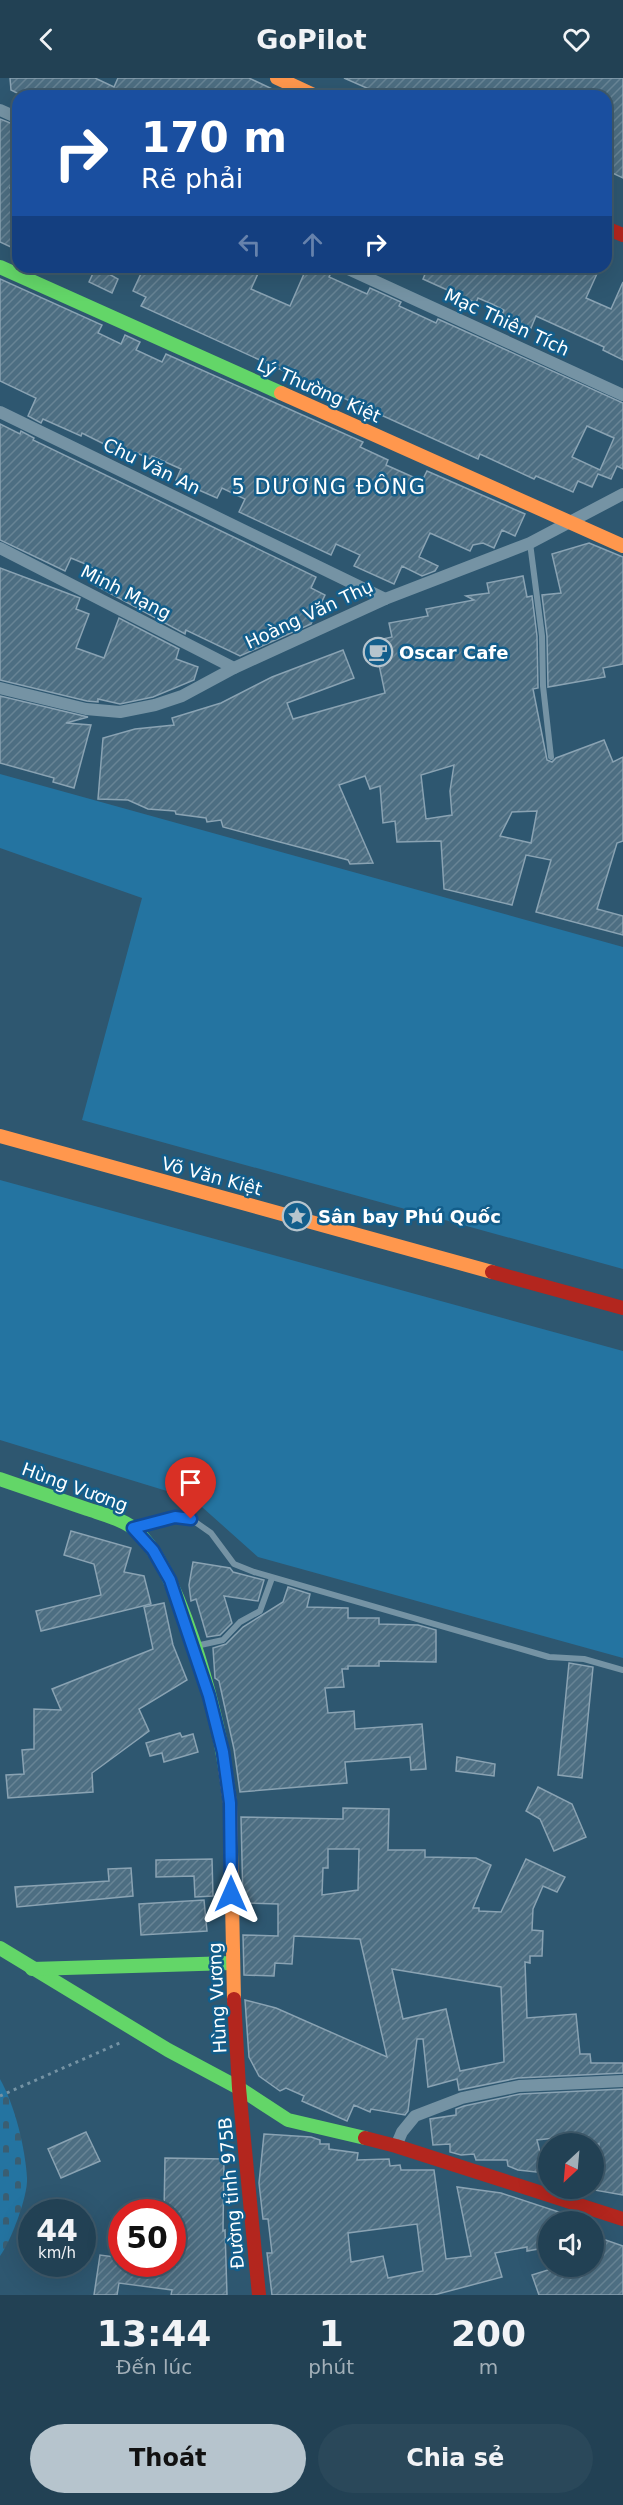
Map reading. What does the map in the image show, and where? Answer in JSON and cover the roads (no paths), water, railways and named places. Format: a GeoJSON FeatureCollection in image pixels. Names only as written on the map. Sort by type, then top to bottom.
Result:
{"type":"FeatureCollection","features":[{"type":"Feature","properties":{"kind":"street"},"geometry":{"type":"LineString","coordinates":[[277,78],[303,90]]}},
{"type":"Feature","properties":{"kind":"street","name":"Lý Thường Kiệt"},"geometry":{"type":"LineString","coordinates":[[13,273],[623,546]]}},
{"type":"Feature","properties":{"kind":"street","name":"Mạc Thiên Tích"},"geometry":{"type":"LineString","coordinates":[[357,273],[623,394]]}},
{"type":"Feature","properties":{"kind":"street","name":"Chu Văn An"},"geometry":{"type":"LineString","coordinates":[[0,412],[385,598]]}},
{"type":"Feature","properties":{"kind":"street","name":"Hoàng Văn Thụ"},"geometry":{"type":"LineString","coordinates":[[0,688],[86,709],[120,712],[155,705],[182,696],[234,668],[385,598],[530,543],[623,494]]}},
{"type":"Feature","properties":{"kind":"street","name":"Minh Mạng"},"geometry":{"type":"LineString","coordinates":[[0,548],[234,668]]}},
{"type":"Feature","properties":{"kind":"street","name":"Võ Văn Kiệt"},"geometry":{"type":"LineString","coordinates":[[0,1136],[623,1308]]}},
{"type":"Feature","properties":{"kind":"street","name":"Hùng Vương"},"geometry":{"type":"LineString","coordinates":[[0,1479],[113,1518],[133,1528],[153,1550],[170,1580],[209,1696],[223,1752],[230,1803],[232,1963],[239,2088]]}},
{"type":"Feature","properties":{"kind":"street"},"geometry":{"type":"LineString","coordinates":[[0,1948],[140,2033],[239,2088],[288,2120],[396,2146],[623,2219]]}},
{"type":"Feature","properties":{"kind":"street"},"geometry":{"type":"LineString","coordinates":[[32,1969],[232,1963]]}},
{"type":"Feature","properties":{"kind":"street"},"geometry":{"type":"LineString","coordinates":[[396,2146],[402,2132],[415,2116],[462,2098],[519,2086],[623,2081]]}},
{"type":"Feature","properties":{"kind":"street","name":"Đường tỉnh 975B"},"geometry":{"type":"LineString","coordinates":[[239,2088],[259,2295]]}},
{"type":"Feature","properties":{"kind":"lane"},"geometry":{"type":"LineString","coordinates":[[530,543],[542,636],[543,686],[551,757]]}},
{"type":"Feature","properties":{"kind":"lane"},"geometry":{"type":"LineString","coordinates":[[133,1528],[175,1517],[191,1519],[211,1533],[234,1564],[272,1578],[549,1657],[584,1659],[623,1670]]}},
{"type":"Feature","properties":{"kind":"lane"},"geometry":{"type":"LineString","coordinates":[[193,1647],[223,1640],[240,1622],[260,1611],[272,1578]]}},
{"type":"Feature","properties":{"kind":"place","name":"Oscar Cafe"},"geometry":{"type":"Point","coordinates":[378,652]}},
{"type":"Feature","properties":{"kind":"place","name":"Sân bay Phú Quốc"},"geometry":{"type":"Point","coordinates":[297,1216]}},
{"type":"Feature","properties":{"kind":"district","name":"5 DƯƠNG ĐÔNG"},"geometry":{"type":"Point","coordinates":[329,487]}}]}
